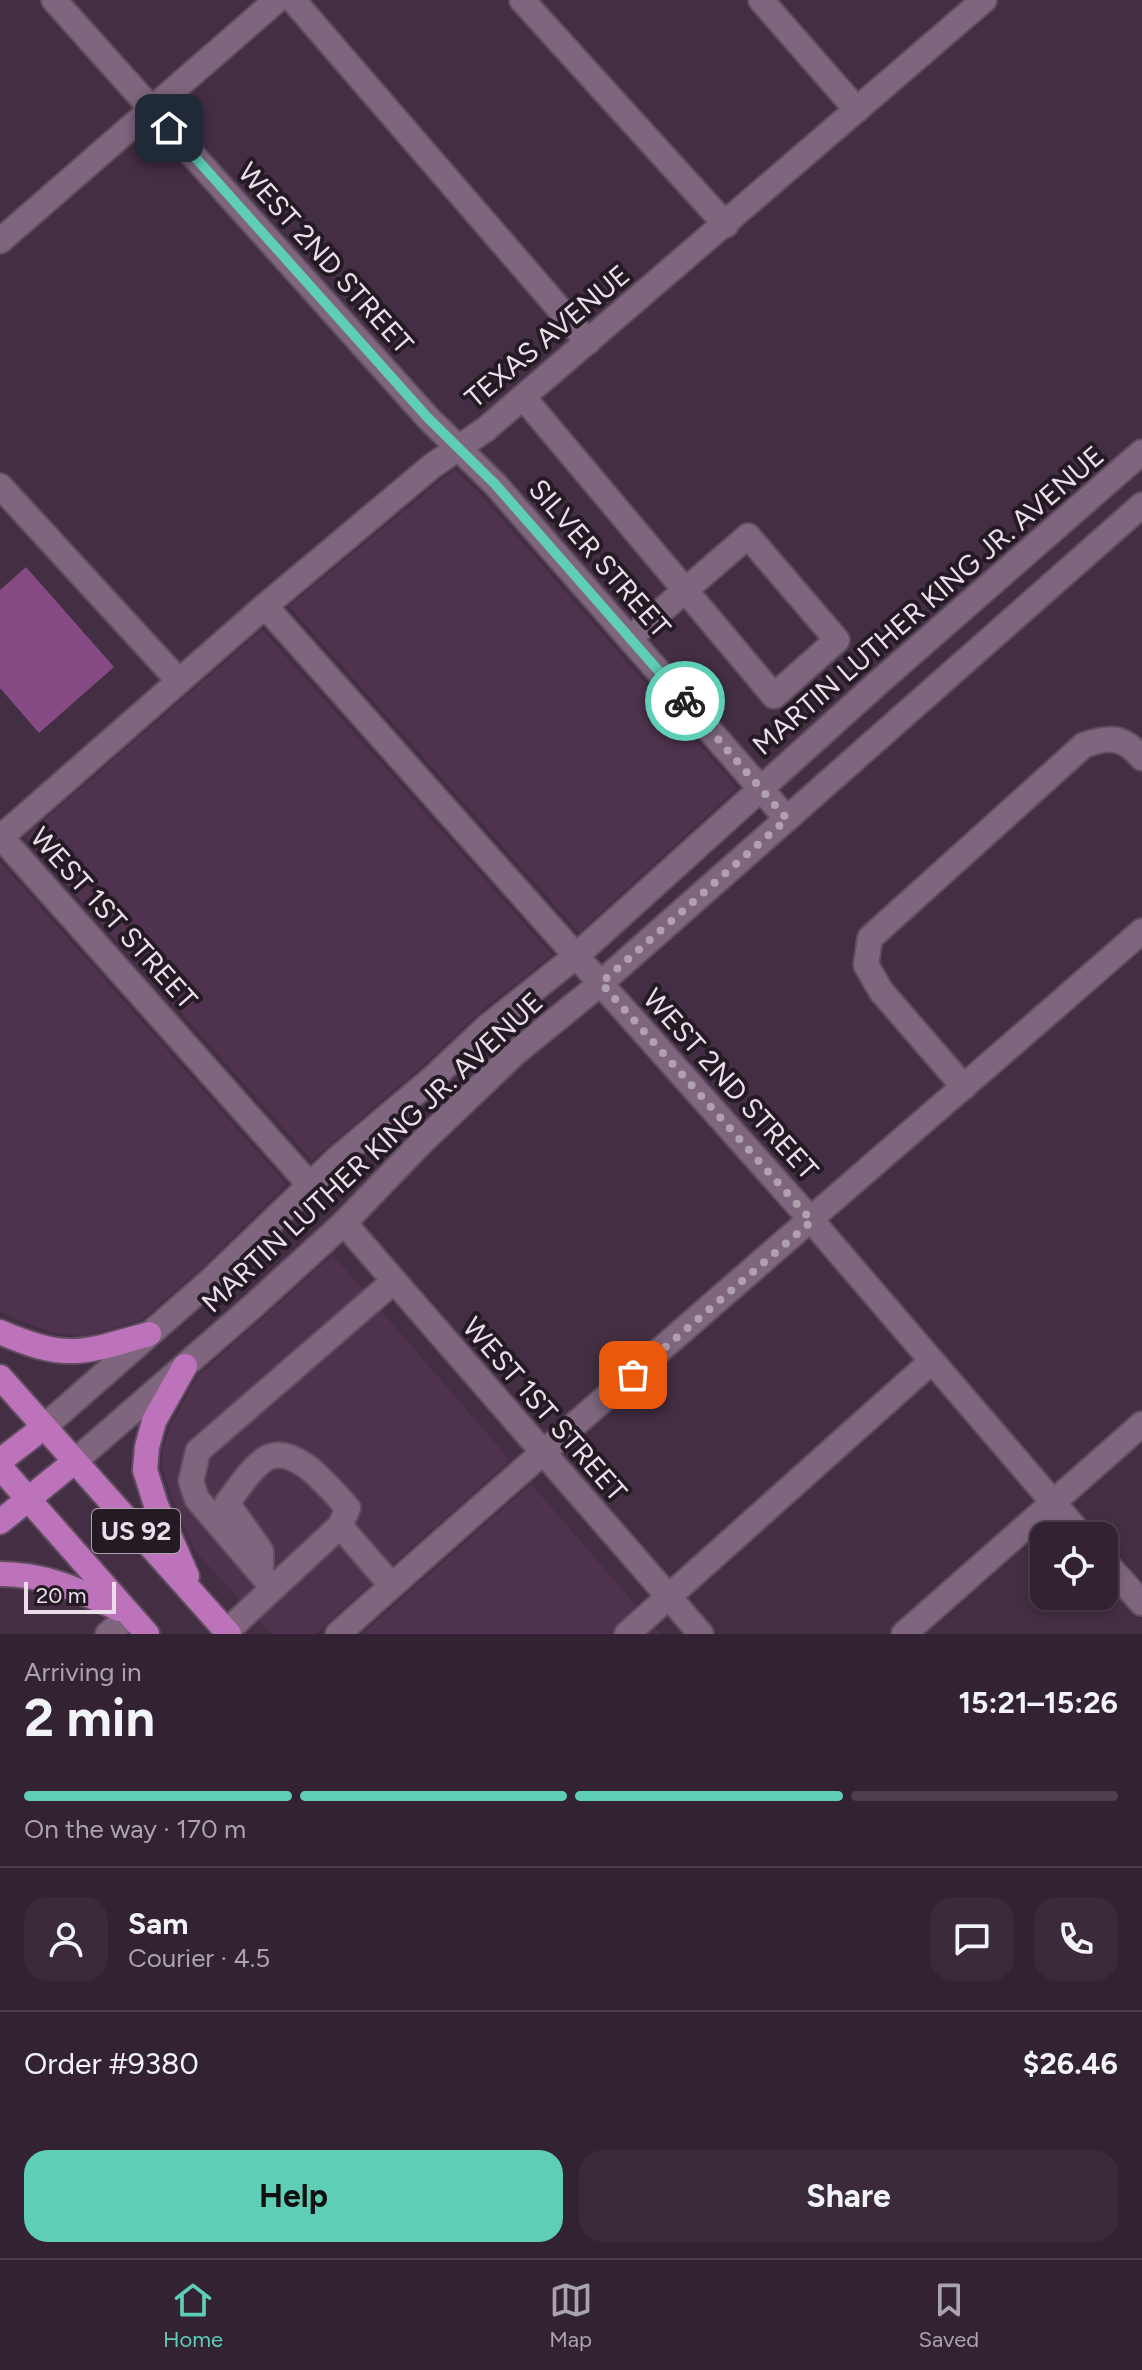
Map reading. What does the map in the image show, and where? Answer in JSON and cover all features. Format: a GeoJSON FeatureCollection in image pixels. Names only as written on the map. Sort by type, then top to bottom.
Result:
{"type":"FeatureCollection","features":[{"type":"Feature","properties":{"kind":"main road"},"geometry":{"type":"LineString","coordinates":[[0,1332],[48,1350],[83,1352],[149,1334]]}},
{"type":"Feature","properties":{"kind":"main road"},"geometry":{"type":"LineString","coordinates":[[185,1366],[154,1421],[145,1470],[156,1505],[196,1596]]}},
{"type":"Feature","properties":{"kind":"main road","name":"US 92"},"geometry":{"type":"LineString","coordinates":[[0,1377],[228,1633]]}},
{"type":"Feature","properties":{"kind":"main road","name":"MARTIN LUTHER KING JR. AVENUE"},"geometry":{"type":"LineString","coordinates":[[0,1461],[44,1427]]}},
{"type":"Feature","properties":{"kind":"main road","name":"MARTIN LUTHER KING JR. AVENUE"},"geometry":{"type":"LineString","coordinates":[[0,1522],[74,1462]]}},
{"type":"Feature","properties":{"kind":"main road","name":"US 92"},"geometry":{"type":"LineString","coordinates":[[0,1467],[147,1634]]}},
{"type":"Feature","properties":{"kind":"main road"},"geometry":{"type":"LineString","coordinates":[[0,1574],[19,1574],[63,1583],[130,1615]]}},
{"type":"Feature","properties":{"kind":"street","name":"WEST 2ND STREET"},"geometry":{"type":"LineString","coordinates":[[54,0],[458,448]]}},
{"type":"Feature","properties":{"kind":"street"},"geometry":{"type":"LineString","coordinates":[[0,241],[277,0]]}},
{"type":"Feature","properties":{"kind":"street"},"geometry":{"type":"LineString","coordinates":[[293,0],[588,342]]}},
{"type":"Feature","properties":{"kind":"street"},"geometry":{"type":"LineString","coordinates":[[522,0],[726,225]]}},
{"type":"Feature","properties":{"kind":"street"},"geometry":{"type":"LineString","coordinates":[[761,0],[857,110]]}},
{"type":"Feature","properties":{"kind":"street","name":"TEXAS AVENUE"},"geometry":{"type":"LineString","coordinates":[[1,837],[265,606],[432,466],[523,397],[726,225],[982,0]]}},
{"type":"Feature","properties":{"kind":"street"},"geometry":{"type":"LineString","coordinates":[[523,397],[685,590],[774,696],[837,640],[748,536],[685,590],[630,638]]}},
{"type":"Feature","properties":{"kind":"street","name":"SILVER STREET"},"geometry":{"type":"LineString","coordinates":[[458,448],[495,484],[787,819]]}},
{"type":"Feature","properties":{"kind":"street","name":"MARTIN LUTHER KING JR. AVENUE"},"geometry":{"type":"LineString","coordinates":[[44,1427],[210,1281],[309,1184],[433,1078],[487,1027],[576,956],[760,788],[1142,452]]}},
{"type":"Feature","properties":{"kind":"street"},"geometry":{"type":"LineString","coordinates":[[0,486],[179,681]]}},
{"type":"Feature","properties":{"kind":"street"},"geometry":{"type":"LineString","coordinates":[[1102,487],[1138,518]]}},
{"type":"Feature","properties":{"kind":"street","name":"MARTIN LUTHER KING JR. AVENUE"},"geometry":{"type":"LineString","coordinates":[[74,1462],[344,1223],[420,1144],[514,1054],[601,983],[1138,518]]}},
{"type":"Feature","properties":{"kind":"street","name":"WEST 2ND STREET"},"geometry":{"type":"LineString","coordinates":[[265,606],[812,1221],[1070,1522]]}},
{"type":"Feature","properties":{"kind":"street"},"geometry":{"type":"LineString","coordinates":[[964,1087],[881,991],[866,965],[870,938],[1084,745],[1106,737],[1131,745],[1142,758]]}},
{"type":"Feature","properties":{"kind":"street","name":"WEST 1ST STREET"},"geometry":{"type":"LineString","coordinates":[[1,837],[309,1184]]}},
{"type":"Feature","properties":{"kind":"street"},"geometry":{"type":"LineString","coordinates":[[338,1634],[1142,931]]}},
{"type":"Feature","properties":{"kind":"street","name":"WEST 1ST STREET"},"geometry":{"type":"LineString","coordinates":[[344,1223],[701,1634]]}},
{"type":"Feature","properties":{"kind":"street"},"geometry":{"type":"LineString","coordinates":[[267,1581],[197,1499],[191,1481],[198,1451],[394,1281]]}},
{"type":"Feature","properties":{"kind":"street"},"geometry":{"type":"LineString","coordinates":[[627,1634],[932,1361]]}},
{"type":"Feature","properties":{"kind":"street"},"geometry":{"type":"LineString","coordinates":[[904,1634],[1142,1424]]}},
{"type":"Feature","properties":{"kind":"street"},"geometry":{"type":"LineString","coordinates":[[228,1633],[267,1581],[340,1526],[348,1508],[306,1464],[284,1456],[268,1457],[251,1471],[227,1503],[261,1551],[267,1581]]}},
{"type":"Feature","properties":{"kind":"street"},"geometry":{"type":"LineString","coordinates":[[340,1526],[392,1586]]}},
{"type":"Feature","properties":{"kind":"street"},"geometry":{"type":"LineString","coordinates":[[1118,1576],[1142,1603]]}},
{"type":"Feature","properties":{"kind":"street"},"geometry":{"type":"LineString","coordinates":[[108,1634],[130,1615]]}},
{"type":"Feature","properties":{"kind":"shaded area"},"geometry":{"type":"Polygon","coordinates":[[[454,470],[476,490],[737,788],[579,932],[289,606],[454,470]]]}},
{"type":"Feature","properties":{"kind":"shaded area"},"geometry":{"type":"Polygon","coordinates":[[[262,630],[552,955],[489,1004],[312,1160],[25,837],[262,630]]]}},
{"type":"Feature","properties":{"kind":"shaded area"},"geometry":{"type":"Polygon","coordinates":[[[0,862],[286,1184],[200,1269],[141,1320],[84,1336],[53,1333],[0,1312],[0,862]]]}},
{"type":"Feature","properties":{"kind":"shaded area"},"geometry":{"type":"Polygon","coordinates":[[[333,1255],[510,1460],[315,1634],[271,1634],[195,1551],[162,1466],[163,1448],[170,1426],[198,1376],[333,1255]]]}},
{"type":"Feature","properties":{"kind":"shaded area"},"geometry":{"type":"Polygon","coordinates":[[[531,1484],[661,1634],[362,1634],[531,1484]]]}},
{"type":"Feature","properties":{"kind":"building"},"geometry":{"type":"Polygon","coordinates":[[[26,567],[114,667],[39,733],[0,688],[0,590],[26,567]]]}},
{"type":"Feature","properties":{"kind":"way so far"},"geometry":{"type":"LineString","coordinates":[[633,1375],[812,1221],[601,983],[787,819],[685,701]]}},
{"type":"Feature","properties":{"kind":"route"},"geometry":{"type":"LineString","coordinates":[[169,128],[428,418],[495,484],[685,701]]}}]}
